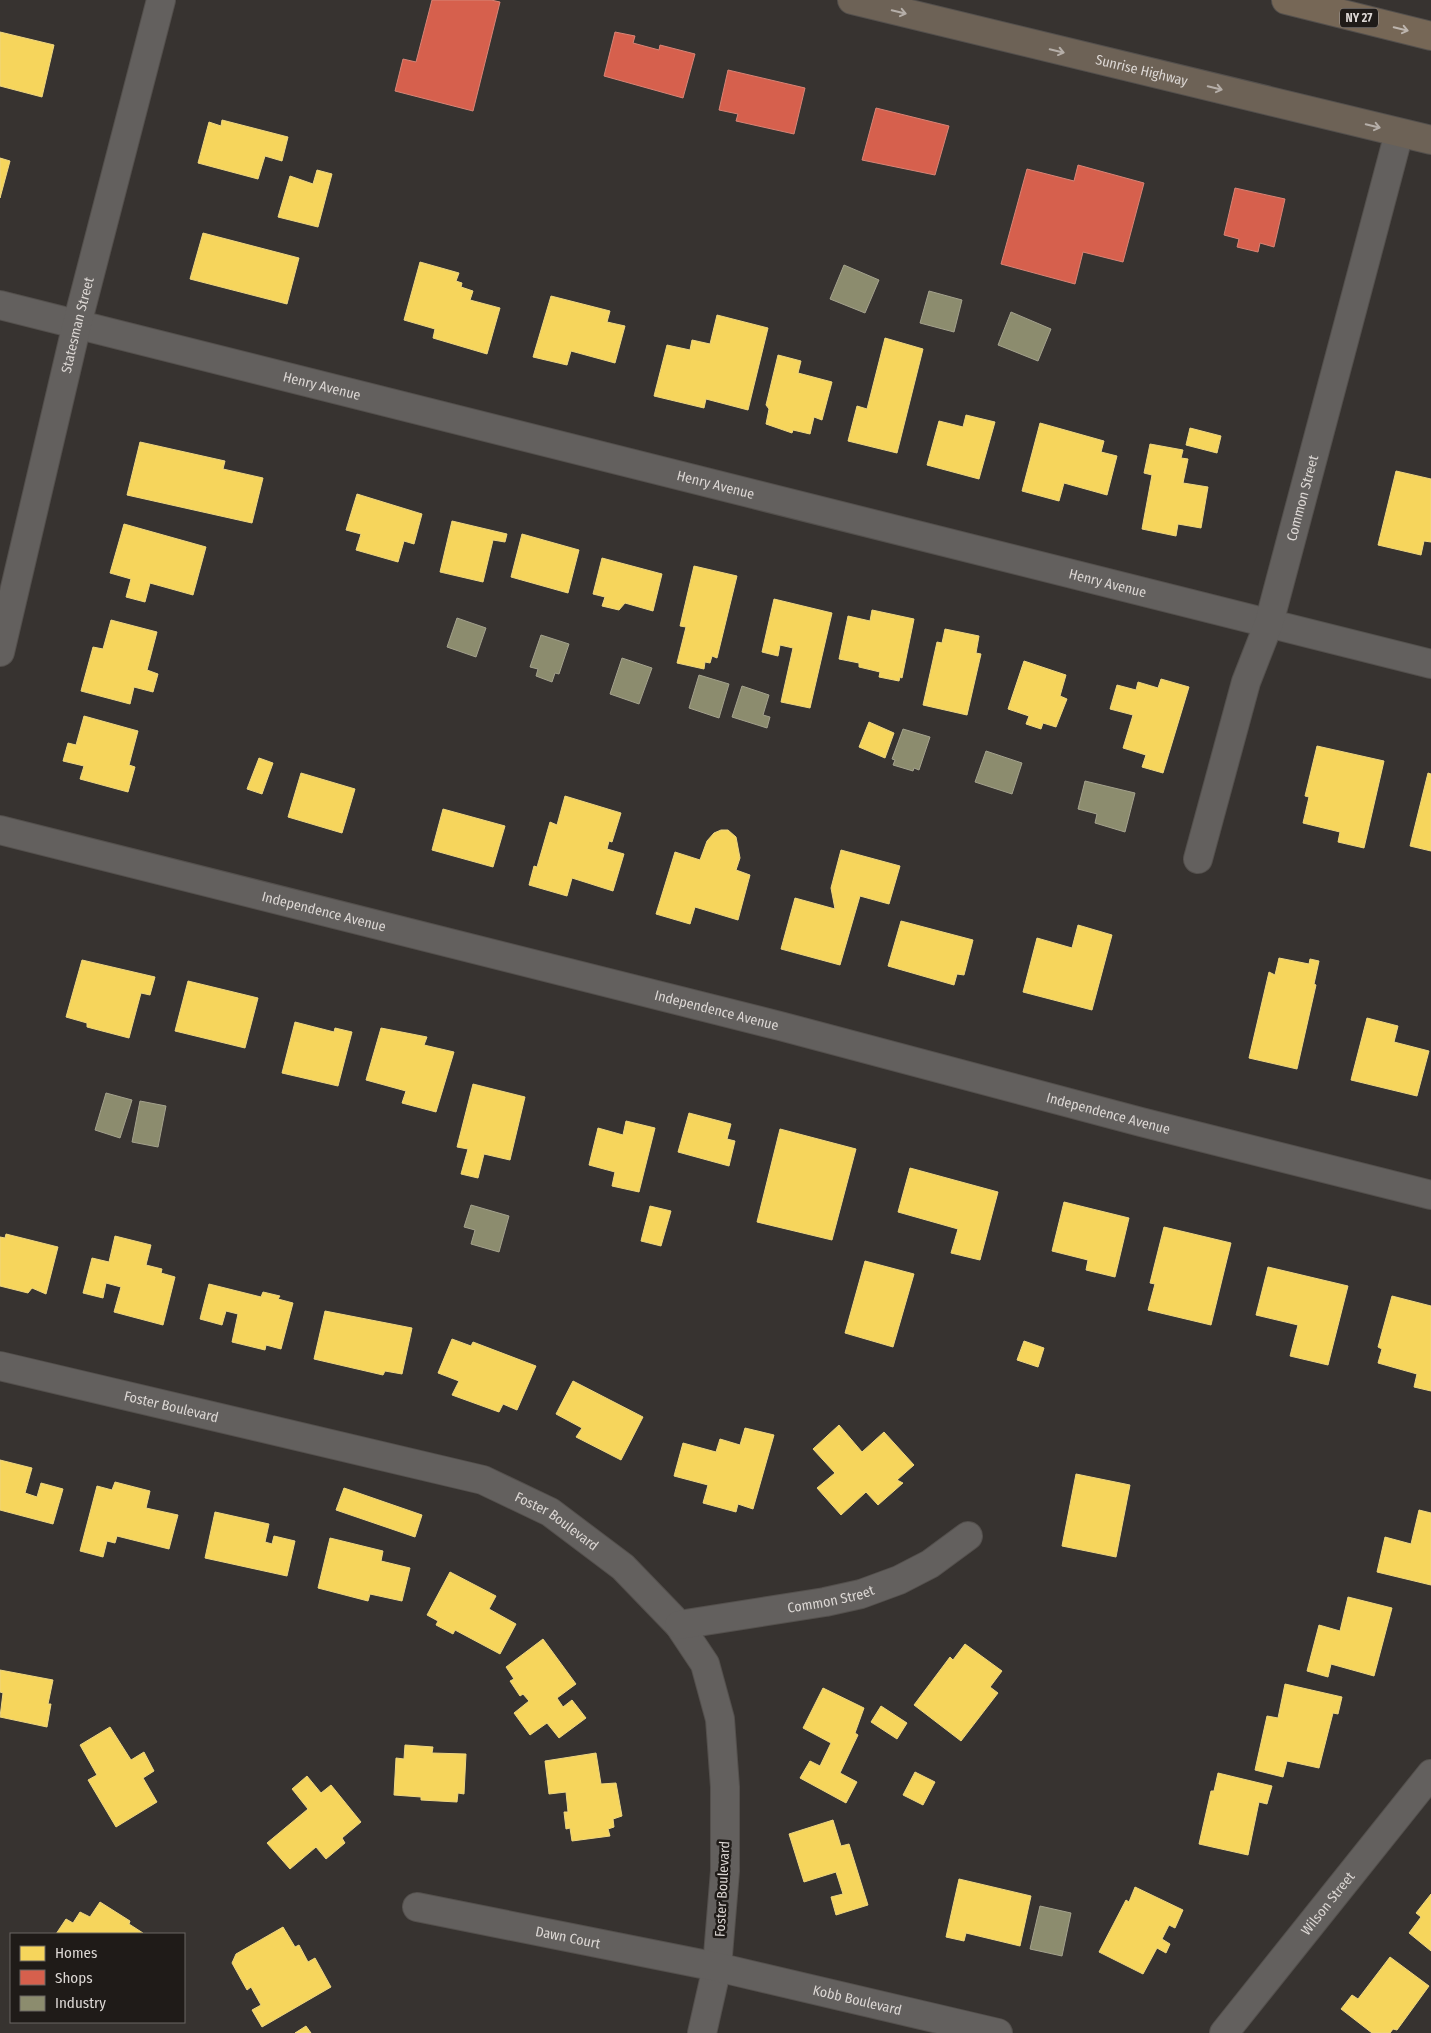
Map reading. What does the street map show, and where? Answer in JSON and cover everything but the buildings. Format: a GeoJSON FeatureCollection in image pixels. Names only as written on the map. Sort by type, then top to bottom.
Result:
{"type":"FeatureCollection","features":[{"type":"Feature","properties":{"kind":"highway","name":"NY 27"},"geometry":{"type":"LineString","coordinates":[[1286,0],[1431,36]]}},
{"type":"Feature","properties":{"kind":"main road","name":"Sunrise Highway"},"geometry":{"type":"LineString","coordinates":[[852,0],[1431,140]]}},
{"type":"Feature","properties":{"kind":"street","name":"Statesman Street"},"geometry":{"type":"LineString","coordinates":[[0,652],[77,324],[162,0]]}},
{"type":"Feature","properties":{"kind":"street","name":"Common Street"},"geometry":{"type":"LineString","coordinates":[[1198,859],[1246,682],[1269,623],[1399,133]]}},
{"type":"Feature","properties":{"kind":"street","name":"Henry Avenue"},"geometry":{"type":"LineString","coordinates":[[0,305],[1431,664]]}},
{"type":"Feature","properties":{"kind":"street","name":"Independence Avenue"},"geometry":{"type":"LineString","coordinates":[[0,830],[770,1024],[1141,1122],[1431,1195]]}},
{"type":"Feature","properties":{"kind":"street","name":"Foster Boulevard"},"geometry":{"type":"LineString","coordinates":[[0,1366],[483,1480],[550,1512],[623,1567],[679,1625],[705,1664],[720,1719],[725,1787],[725,1871],[718,1967],[702,2033]]}},
{"type":"Feature","properties":{"kind":"street","name":"Common Street"},"geometry":{"type":"LineString","coordinates":[[679,1625],[825,1602],[861,1594],[900,1580],[930,1564],[968,1536]]}},
{"type":"Feature","properties":{"kind":"street","name":"Wilson Street"},"geometry":{"type":"LineString","coordinates":[[1224,2033],[1431,1774]]}},
{"type":"Feature","properties":{"kind":"street","name":"Dawn Court"},"geometry":{"type":"LineString","coordinates":[[417,1907],[718,1967]]}},
{"type":"Feature","properties":{"kind":"street","name":"Kobb Boulevard"},"geometry":{"type":"LineString","coordinates":[[718,1967],[1000,2032]]}}]}
